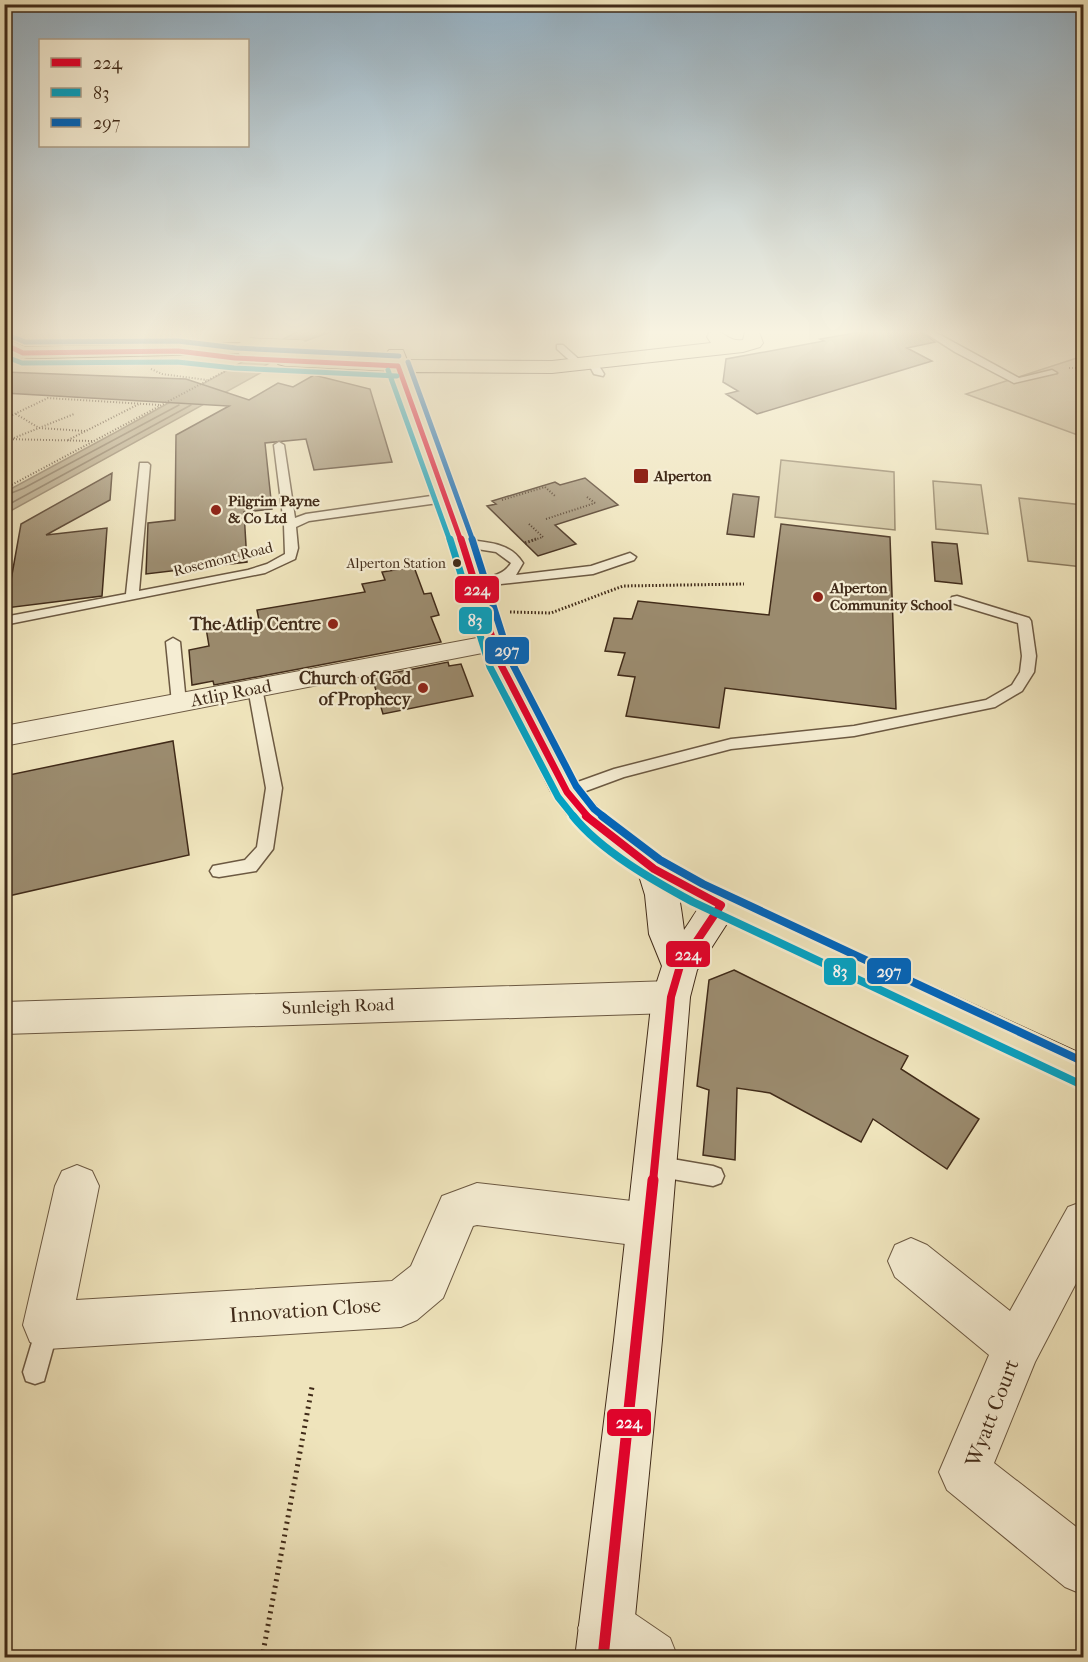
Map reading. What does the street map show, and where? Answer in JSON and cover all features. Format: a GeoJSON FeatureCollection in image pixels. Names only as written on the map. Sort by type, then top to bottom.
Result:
{"type":"FeatureCollection","features":[{"type":"Feature","properties":{"kind":"main road"},"geometry":{"type":"LineString","coordinates":[[414,409],[462,543],[500,663],[567,792],[586,816],[654,869],[721,905],[974,1021],[1083,1074]]}},
{"type":"Feature","properties":{"kind":"street","name":"Atlip Road"},"geometry":{"type":"LineString","coordinates":[[4,736],[493,643]]}},
{"type":"Feature","properties":{"kind":"street"},"geometry":{"type":"LineString","coordinates":[[620,1648],[649,1225],[675,981],[662,895],[654,869]]}},
{"type":"Feature","properties":{"kind":"street"},"geometry":{"type":"LineString","coordinates":[[675,981],[721,905]]}},
{"type":"Feature","properties":{"kind":"street","name":"Sunleigh Road"},"geometry":{"type":"LineString","coordinates":[[4,1018],[675,981]]}},
{"type":"Feature","properties":{"kind":"street"},"geometry":{"type":"LineString","coordinates":[[47,1325],[77,1186]]}},
{"type":"Feature","properties":{"kind":"street","name":"Innovation Close"},"geometry":{"type":"LineString","coordinates":[[47,1325],[401,1304],[427,1281],[458,1211],[477,1204],[649,1225]]}},
{"type":"Feature","properties":{"kind":"street","name":"Wyatt Court"},"geometry":{"type":"LineString","coordinates":[[1083,1222],[1017,1347],[965,1472],[1083,1568]]}},
{"type":"Feature","properties":{"kind":"street","name":"Wyatt Court"},"geometry":{"type":"LineString","coordinates":[[911,1261],[1017,1347]]}},
{"type":"Feature","properties":{"kind":"lane","name":"Rosemont Road"},"geometry":{"type":"LineString","coordinates":[[4,621],[260,570],[283,562],[291,556],[292,548],[279,445]]}},
{"type":"Feature","properties":{"kind":"lane"},"geometry":{"type":"LineString","coordinates":[[132,597],[144,465]]}},
{"type":"Feature","properties":{"kind":"lane","name":"Rosemont Road"},"geometry":{"type":"LineString","coordinates":[[290,525],[320,514],[445,498]]}},
{"type":"Feature","properties":{"kind":"lane"},"geometry":{"type":"LineString","coordinates":[[462,543],[503,549],[513,554],[517,563],[506,576],[473,583]]}},
{"type":"Feature","properties":{"kind":"lane"},"geometry":{"type":"LineString","coordinates":[[473,583],[593,570],[630,557]]}},
{"type":"Feature","properties":{"kind":"lane"},"geometry":{"type":"LineString","coordinates":[[567,792],[620,773],[731,744],[854,731],[990,704],[1017,688],[1027,672],[1029,656],[1024,621],[957,600]]}},
{"type":"Feature","properties":{"kind":"lane"},"geometry":{"type":"LineString","coordinates":[[173,642],[179,702]]}},
{"type":"Feature","properties":{"kind":"lane"},"geometry":{"type":"LineString","coordinates":[[219,871],[250,866],[266,849],[274,788],[255,688]]}},
{"type":"Feature","properties":{"kind":"lane"},"geometry":{"type":"LineString","coordinates":[[655,1166],[713,1176]]}},
{"type":"Feature","properties":{"kind":"lane"},"geometry":{"type":"LineString","coordinates":[[35,1372],[47,1325]]}},
{"type":"Feature","properties":{"kind":"path"},"geometry":{"type":"LineString","coordinates":[[4,419],[27,409]]}},
{"type":"Feature","properties":{"kind":"path"},"geometry":{"type":"LineString","coordinates":[[68,441],[131,409]]}},
{"type":"Feature","properties":{"kind":"path"},"geometry":{"type":"LineString","coordinates":[[4,489],[155,409]]}},
{"type":"Feature","properties":{"kind":"path"},"geometry":{"type":"LineString","coordinates":[[16,414],[39,428],[86,431]]}},
{"type":"Feature","properties":{"kind":"path"},"geometry":{"type":"LineString","coordinates":[[11,440],[74,414]]}},
{"type":"Feature","properties":{"kind":"path"},"geometry":{"type":"LineString","coordinates":[[4,439],[94,441]]}},
{"type":"Feature","properties":{"kind":"path"},"geometry":{"type":"LineString","coordinates":[[502,500],[545,487],[555,496]]}},
{"type":"Feature","properties":{"kind":"path"},"geometry":{"type":"LineString","coordinates":[[546,519],[595,503],[587,497]]}},
{"type":"Feature","properties":{"kind":"path"},"geometry":{"type":"LineString","coordinates":[[525,543],[543,537],[529,524]]}},
{"type":"Feature","properties":{"kind":"path"},"geometry":{"type":"LineString","coordinates":[[482,612],[551,613],[623,586],[744,584]]}},
{"type":"Feature","properties":{"kind":"path"},"geometry":{"type":"LineString","coordinates":[[262,1658],[312,1387]]}},
{"type":"Feature","properties":{"kind":"shaded area"},"geometry":{"type":"Polygon","coordinates":[[[1006,409],[1083,409],[1083,437],[1006,409]]]}},
{"type":"Feature","properties":{"kind":"shaded area"},"geometry":{"type":"Polygon","coordinates":[[[781,460],[894,472],[895,530],[775,517],[781,460]]]}},
{"type":"Feature","properties":{"kind":"shaded area"},"geometry":{"type":"Polygon","coordinates":[[[933,481],[981,485],[988,534],[936,529],[933,481]]]}},
{"type":"Feature","properties":{"kind":"shaded area"},"geometry":{"type":"Polygon","coordinates":[[[1019,498],[1083,505],[1083,567],[1028,561],[1019,498]]]}},
{"type":"Feature","properties":{"kind":"water"},"geometry":{"type":"Polygon","coordinates":[[[158,409],[196,409],[5,514],[5,492],[158,409]]]}},
{"type":"Feature","properties":{"kind":"building"},"geometry":{"type":"Polygon","coordinates":[[[224,409],[376,409],[392,462],[314,470],[306,439],[265,443],[272,509],[244,512],[247,562],[146,574],[148,523],[175,520],[176,435],[224,409]]]}},
{"type":"Feature","properties":{"kind":"building"},"geometry":{"type":"Polygon","coordinates":[[[749,409],[775,409],[757,414],[749,409]]]}},
{"type":"Feature","properties":{"kind":"building"},"geometry":{"type":"Polygon","coordinates":[[[112,473],[110,500],[46,535],[107,528],[102,596],[6,608],[21,524],[112,473]]]}},
{"type":"Feature","properties":{"kind":"building"},"geometry":{"type":"Polygon","coordinates":[[[585,478],[618,505],[555,525],[576,544],[538,556],[487,506],[496,504],[492,501],[555,482],[560,485],[585,478]]]}},
{"type":"Feature","properties":{"kind":"building"},"geometry":{"type":"Polygon","coordinates":[[[733,494],[759,497],[754,537],[727,534],[733,494]]]}},
{"type":"Feature","properties":{"kind":"building"},"geometry":{"type":"Polygon","coordinates":[[[781,524],[890,537],[896,709],[725,688],[719,728],[626,716],[635,677],[618,675],[625,653],[605,651],[614,618],[632,619],[638,601],[769,615],[781,524]]]}},
{"type":"Feature","properties":{"kind":"building"},"geometry":{"type":"Polygon","coordinates":[[[932,542],[957,544],[962,584],[935,581],[932,542]]]}},
{"type":"Feature","properties":{"kind":"building","name":"The Atlip Centre"},"geometry":{"type":"Polygon","coordinates":[[[414,567],[424,594],[431,593],[439,615],[431,617],[441,642],[214,685],[213,681],[192,685],[189,650],[209,646],[206,628],[259,620],[257,610],[365,592],[362,584],[385,580],[382,572],[414,567]]]}},
{"type":"Feature","properties":{"kind":"building","name":"Church of God of Prophecy"},"geometry":{"type":"Polygon","coordinates":[[[448,662],[449,666],[461,664],[473,696],[383,714],[372,677],[448,662]]]}},
{"type":"Feature","properties":{"kind":"building"},"geometry":{"type":"Polygon","coordinates":[[[173,741],[189,855],[4,897],[4,776],[173,741]]]}},
{"type":"Feature","properties":{"kind":"building"},"geometry":{"type":"Polygon","coordinates":[[[734,970],[908,1056],[901,1069],[979,1119],[947,1169],[873,1119],[861,1142],[770,1093],[737,1088],[735,1160],[703,1155],[709,1090],[697,1086],[709,980],[734,970]]]}},
{"type":"Feature","properties":{"kind":"transit line","name":"83"},"geometry":{"type":"LineString","coordinates":[[402,409],[452,546],[490,667],[558,797],[579,823],[649,878],[693,902],[1080,1084]]}},
{"type":"Feature","properties":{"kind":"transit line","name":"224"},"geometry":{"type":"LineString","coordinates":[[413,409],[462,543],[500,663],[567,792],[586,816],[654,869],[721,905],[680,966],[671,997],[638,1340],[603,1658]]}},
{"type":"Feature","properties":{"kind":"transit line","name":"297"},"geometry":{"type":"LineString","coordinates":[[425,409],[472,539],[510,659],[576,786],[594,809],[660,860],[703,884],[1084,1062]]}},
{"type":"Feature","properties":{"kind":"place","name":"Alperton"},"geometry":{"type":"Point","coordinates":[641,476]}},
{"type":"Feature","properties":{"kind":"place","name":"Pilgrim Payne & Co Ltd"},"geometry":{"type":"Point","coordinates":[216,510]}},
{"type":"Feature","properties":{"kind":"place","name":"Alperton Station"},"geometry":{"type":"Point","coordinates":[457,563]}},
{"type":"Feature","properties":{"kind":"place","name":"Alperton Community School"},"geometry":{"type":"Point","coordinates":[818,597]}},
{"type":"Feature","properties":{"kind":"place","name":"The Atlip Centre"},"geometry":{"type":"Point","coordinates":[333,624]}},
{"type":"Feature","properties":{"kind":"place","name":"Church of God of Prophecy"},"geometry":{"type":"Point","coordinates":[423,688]}}]}
